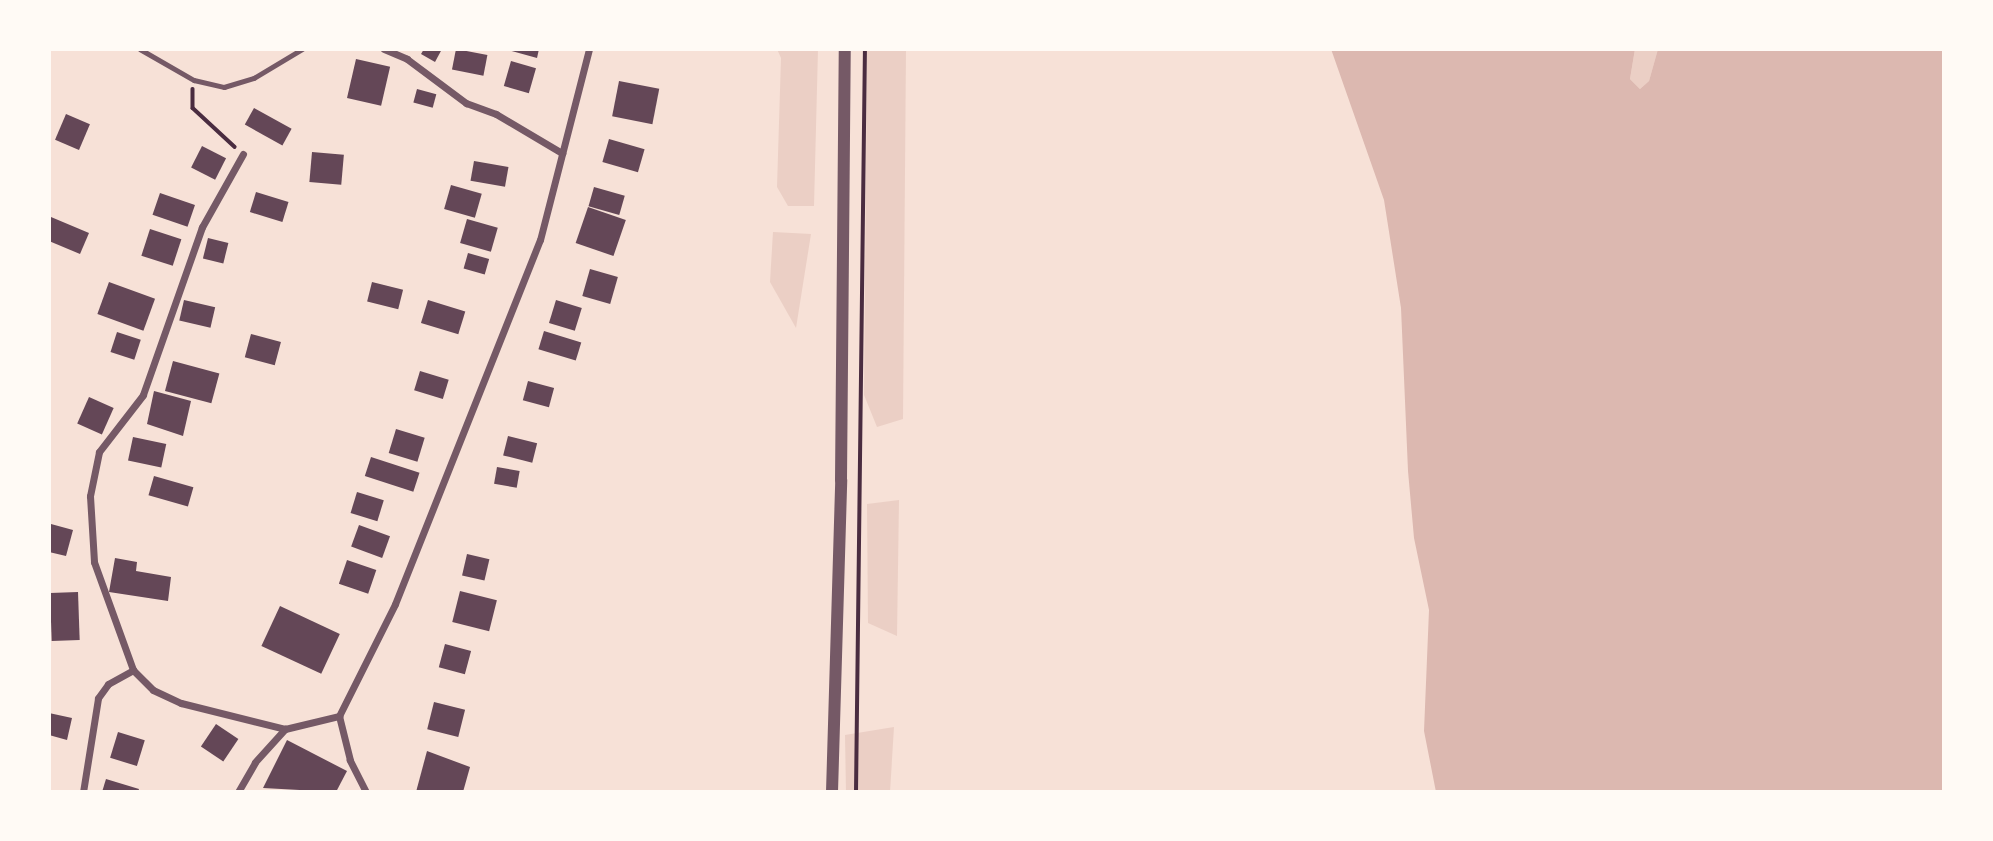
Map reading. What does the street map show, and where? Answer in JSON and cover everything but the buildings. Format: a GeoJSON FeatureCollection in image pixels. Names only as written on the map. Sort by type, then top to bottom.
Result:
{"type":"FeatureCollection","features":[{"type":"Feature","properties":{"kind":"street"},"geometry":{"type":"LineString","coordinates":[[384,49],[407,59],[467,103],[496,114],[562,153]]}},
{"type":"Feature","properties":{"kind":"street"},"geometry":{"type":"LineString","coordinates":[[366,792],[350,760],[339,716],[395,604],[540,240],[589,49]]}},
{"type":"Feature","properties":{"kind":"street"},"geometry":{"type":"LineString","coordinates":[[832,792],[841,480],[845,49]]}},
{"type":"Feature","properties":{"kind":"street"},"geometry":{"type":"LineString","coordinates":[[243,154],[202,227],[143,395],[99,452],[90,496],[94,562],[133,670],[153,690],[181,703],[285,729],[339,716]]}},
{"type":"Feature","properties":{"kind":"street"},"geometry":{"type":"LineString","coordinates":[[83,792],[98,698],[108,684],[133,670]]}},
{"type":"Feature","properties":{"kind":"street"},"geometry":{"type":"LineString","coordinates":[[238,792],[255,762],[285,729]]}},
{"type":"Feature","properties":{"kind":"lane"},"geometry":{"type":"LineString","coordinates":[[140,49],[194,80],[224,87],[254,78],[302,49]]}},
{"type":"Feature","properties":{"kind":"path"},"geometry":{"type":"LineString","coordinates":[[856,792],[864,49]]}},
{"type":"Feature","properties":{"kind":"path"},"geometry":{"type":"LineString","coordinates":[[194,80],[193,108],[243,154]]}},
{"type":"Feature","properties":{"kind":"shaded area"},"geometry":{"type":"Polygon","coordinates":[[[777,49],[818,49],[814,206],[788,206],[777,187],[781,58],[777,49]]]}},
{"type":"Feature","properties":{"kind":"shaded area"},"geometry":{"type":"Polygon","coordinates":[[[867,49],[906,49],[903,419],[877,427],[864,395],[867,49]]]}},
{"type":"Feature","properties":{"kind":"shaded area"},"geometry":{"type":"Polygon","coordinates":[[[1331,49],[1635,49],[1630,79],[1640,89],[1649,81],[1658,49],[1944,49],[1944,792],[1436,792],[1424,731],[1429,610],[1414,538],[1408,471],[1401,308],[1384,200],[1331,49]]]}},
{"type":"Feature","properties":{"kind":"shaded area"},"geometry":{"type":"Polygon","coordinates":[[[1635,49],[1658,49],[1649,81],[1640,89],[1630,79],[1635,49]]]}},
{"type":"Feature","properties":{"kind":"shaded area"},"geometry":{"type":"Polygon","coordinates":[[[773,232],[811,234],[796,328],[770,282],[773,232]]]}},
{"type":"Feature","properties":{"kind":"shaded area"},"geometry":{"type":"Polygon","coordinates":[[[899,500],[897,636],[868,623],[867,504],[899,500]]]}},
{"type":"Feature","properties":{"kind":"shaded area"},"geometry":{"type":"Polygon","coordinates":[[[894,727],[890,792],[846,792],[845,735],[894,727]]]}}]}
